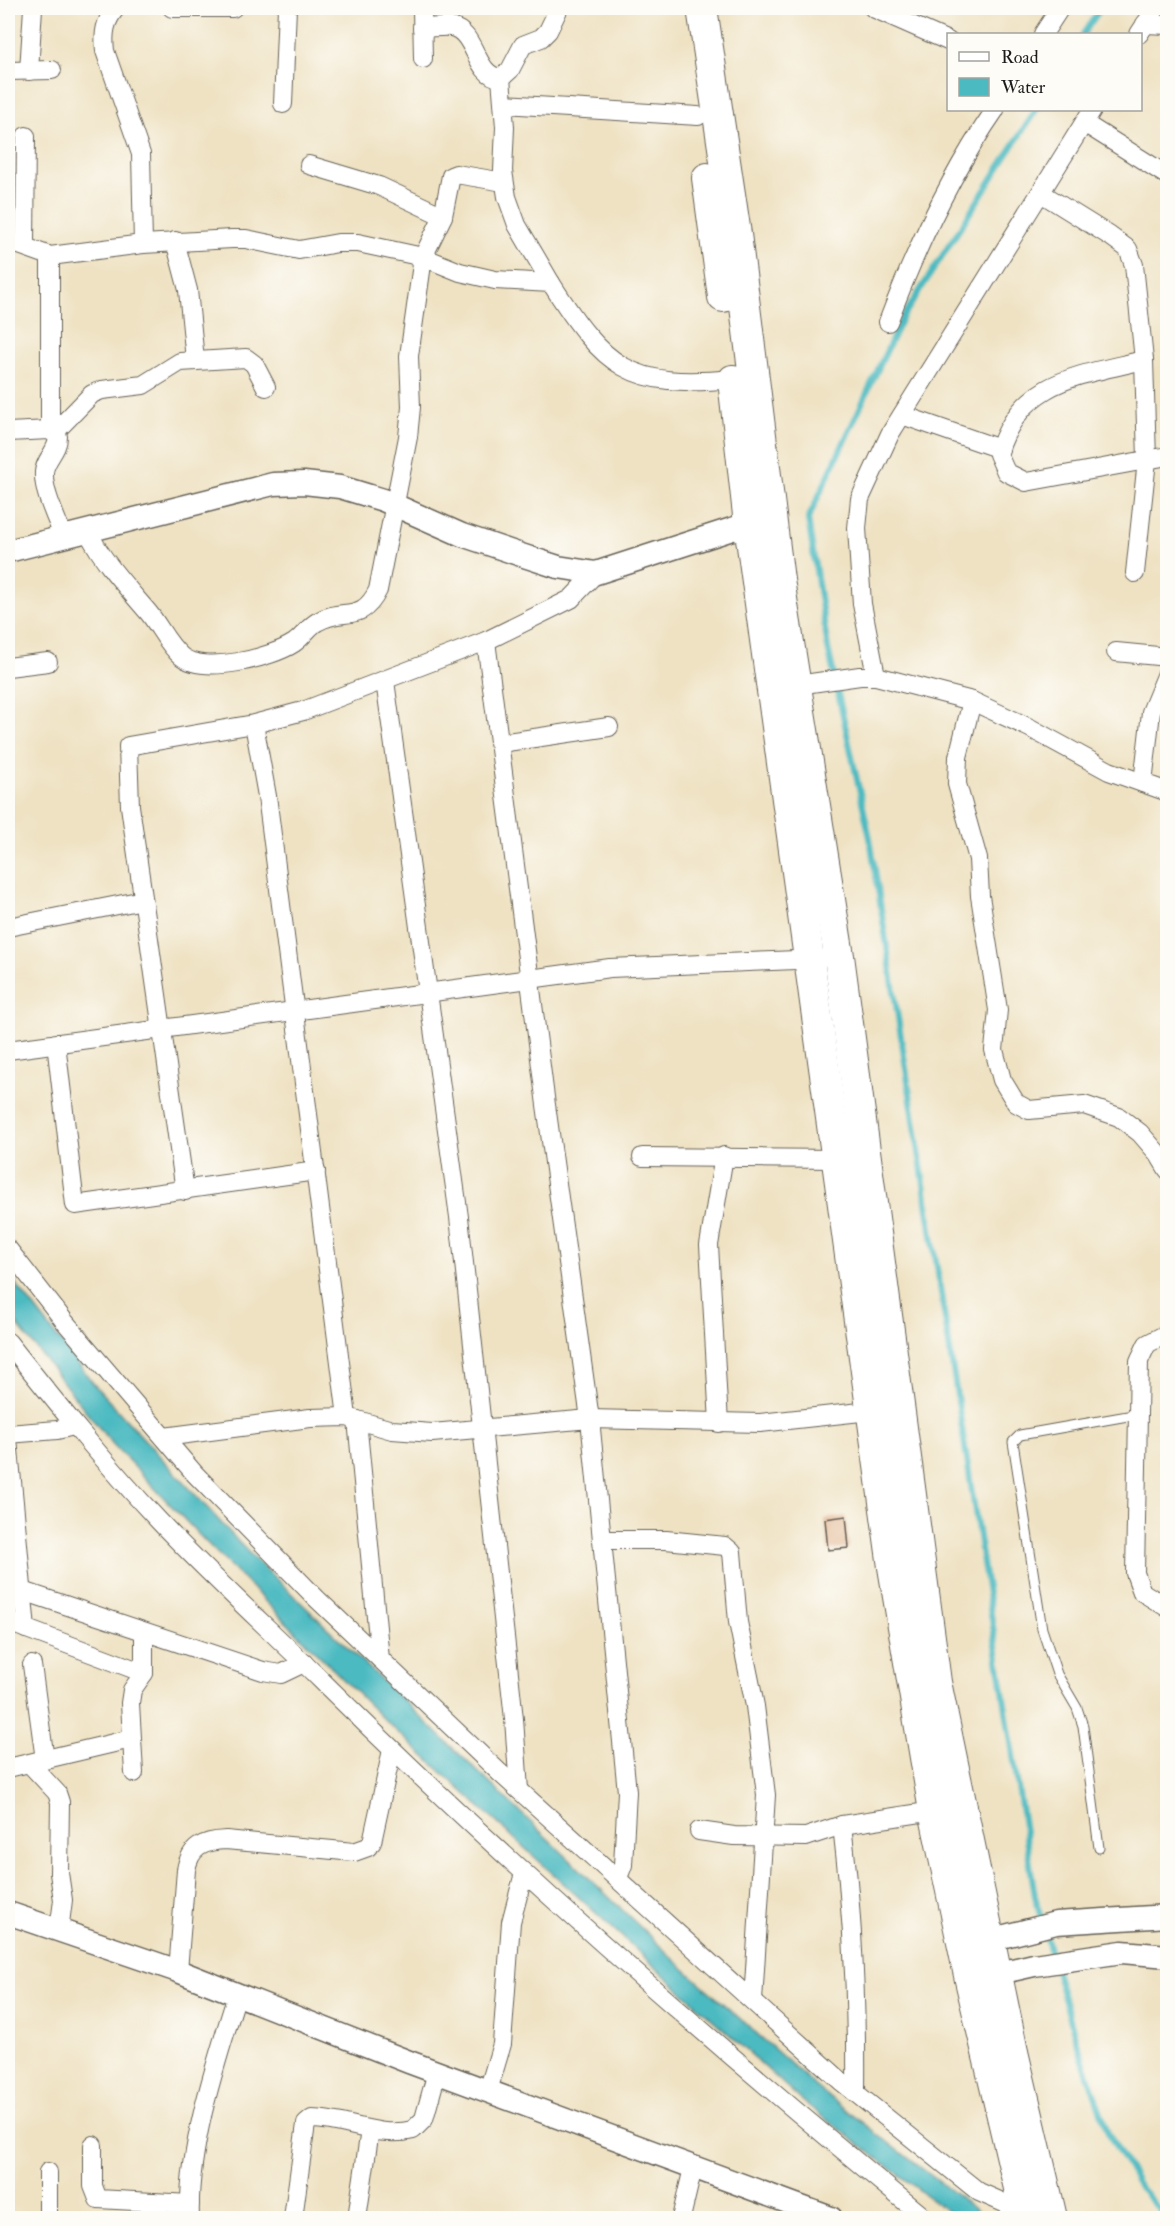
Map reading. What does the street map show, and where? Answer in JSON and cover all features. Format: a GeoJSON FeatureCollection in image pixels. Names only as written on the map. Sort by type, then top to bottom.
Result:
{"type":"FeatureCollection","features":[{"type":"Feature","properties":{"kind":"highway"},"geometry":{"type":"LineString","coordinates":[[682,8],[733,379],[760,520],[810,684],[839,956],[936,1682],[977,1944],[1024,2211]]}},
{"type":"Feature","properties":{"kind":"highway"},"geometry":{"type":"LineString","coordinates":[[702,8],[736,234],[760,520],[809,961],[838,1159],[870,1411],[934,1811],[977,1944]]}},
{"type":"Feature","properties":{"kind":"highway"},"geometry":{"type":"LineString","coordinates":[[983,1977],[1052,2218]]}},
{"type":"Feature","properties":{"kind":"street"},"geometry":{"type":"LineString","coordinates":[[29,71],[33,8]]}},
{"type":"Feature","properties":{"kind":"street"},"geometry":{"type":"LineString","coordinates":[[116,8],[108,18],[104,36],[105,51],[141,154],[143,244]]}},
{"type":"Feature","properties":{"kind":"street"},"geometry":{"type":"LineString","coordinates":[[171,8],[194,10],[233,8]]}},
{"type":"Feature","properties":{"kind":"street"},"geometry":{"type":"LineString","coordinates":[[283,104],[287,8]]}},
{"type":"Feature","properties":{"kind":"street"},"geometry":{"type":"LineString","coordinates":[[422,8],[423,59]]}},
{"type":"Feature","properties":{"kind":"street"},"geometry":{"type":"LineString","coordinates":[[501,78],[510,70],[523,45],[541,38],[548,31],[559,8]]}},
{"type":"Feature","properties":{"kind":"street"},"geometry":{"type":"LineString","coordinates":[[880,8],[947,41]]}},
{"type":"Feature","properties":{"kind":"street"},"geometry":{"type":"LineString","coordinates":[[1044,33],[1060,8]]}},
{"type":"Feature","properties":{"kind":"street"},"geometry":{"type":"LineString","coordinates":[[1142,29],[1156,8]]}},
{"type":"Feature","properties":{"kind":"street"},"geometry":{"type":"LineString","coordinates":[[1142,29],[1167,25]]}},
{"type":"Feature","properties":{"kind":"street"},"geometry":{"type":"LineString","coordinates":[[422,28],[450,27],[462,32],[488,74],[501,78]]}},
{"type":"Feature","properties":{"kind":"street"},"geometry":{"type":"LineString","coordinates":[[8,71],[52,70]]}},
{"type":"Feature","properties":{"kind":"street"},"geometry":{"type":"LineString","coordinates":[[501,78],[504,104],[504,182],[517,225],[581,328],[608,358],[647,376],[666,380],[733,379]]}},
{"type":"Feature","properties":{"kind":"street"},"geometry":{"type":"LineString","coordinates":[[504,104],[698,117]]}},
{"type":"Feature","properties":{"kind":"street"},"geometry":{"type":"LineString","coordinates":[[888,322],[911,260],[979,132],[993,111]]}},
{"type":"Feature","properties":{"kind":"street"},"geometry":{"type":"LineString","coordinates":[[868,676],[857,528],[860,499],[902,415],[1041,193],[1083,115],[1167,176]]}},
{"type":"Feature","properties":{"kind":"street"},"geometry":{"type":"LineString","coordinates":[[26,136],[16,243],[50,256],[175,241],[246,239],[299,250],[348,242],[423,257],[460,272],[495,280],[551,283]]}},
{"type":"Feature","properties":{"kind":"street"},"geometry":{"type":"LineString","coordinates":[[309,165],[379,186],[443,216]]}},
{"type":"Feature","properties":{"kind":"street"},"geometry":{"type":"LineString","coordinates":[[88,532],[109,568],[150,614],[181,656],[199,664],[212,666],[277,651],[294,643],[322,619],[363,611],[369,607],[378,590],[410,422],[409,356],[423,257],[443,216],[449,178],[453,174],[504,182]]}},
{"type":"Feature","properties":{"kind":"street"},"geometry":{"type":"LineString","coordinates":[[1041,193],[1128,249],[1134,265],[1144,360],[1147,460],[1135,573]]}},
{"type":"Feature","properties":{"kind":"street"},"geometry":{"type":"LineString","coordinates":[[175,241],[189,290],[195,360]]}},
{"type":"Feature","properties":{"kind":"street"},"geometry":{"type":"LineString","coordinates":[[50,256],[52,431],[58,443],[44,470],[47,490],[63,536]]}},
{"type":"Feature","properties":{"kind":"street"},"geometry":{"type":"LineString","coordinates":[[8,432],[52,431],[92,394],[102,390],[143,385],[180,362],[246,358],[254,364],[266,387]]}},
{"type":"Feature","properties":{"kind":"street"},"geometry":{"type":"LineString","coordinates":[[1144,360],[1047,387],[1030,398],[1004,437],[1000,449],[1000,462],[1006,472],[1026,482],[1167,456]]}},
{"type":"Feature","properties":{"kind":"street"},"geometry":{"type":"LineString","coordinates":[[902,415],[1000,449]]}},
{"type":"Feature","properties":{"kind":"street"},"geometry":{"type":"LineString","coordinates":[[8,551],[273,484],[304,483],[340,488],[394,506],[518,554],[558,567],[596,573],[760,520]]}},
{"type":"Feature","properties":{"kind":"street"},"geometry":{"type":"LineString","coordinates":[[184,1191],[130,806],[128,746],[254,724],[303,711],[385,681],[486,641],[571,599],[596,573]]}},
{"type":"Feature","properties":{"kind":"street"},"geometry":{"type":"LineString","coordinates":[[486,641],[546,1105],[590,1419],[603,1540],[627,1792],[623,1865],[618,1878]]}},
{"type":"Feature","properties":{"kind":"street"},"geometry":{"type":"LineString","coordinates":[[1116,652],[1167,657]]}},
{"type":"Feature","properties":{"kind":"street"},"geometry":{"type":"LineString","coordinates":[[8,667],[48,662]]}},
{"type":"Feature","properties":{"kind":"street"},"geometry":{"type":"LineString","coordinates":[[1143,783],[1151,712],[1167,671]]}},
{"type":"Feature","properties":{"kind":"street"},"geometry":{"type":"LineString","coordinates":[[810,684],[868,676],[972,701],[1030,728],[1109,771],[1167,792]]}},
{"type":"Feature","properties":{"kind":"street"},"geometry":{"type":"LineString","coordinates":[[385,681],[429,992],[483,1429],[519,1790]]}},
{"type":"Feature","properties":{"kind":"street"},"geometry":{"type":"LineString","coordinates":[[972,701],[958,757],[957,784],[978,859],[980,896],[998,1010],[994,1050],[1002,1080],[1016,1103],[1029,1110],[1084,1105],[1119,1117],[1140,1133],[1159,1155],[1167,1170]]}},
{"type":"Feature","properties":{"kind":"street"},"geometry":{"type":"LineString","coordinates":[[254,724],[267,796],[293,1011],[352,1419],[380,1659]]}},
{"type":"Feature","properties":{"kind":"street"},"geometry":{"type":"LineString","coordinates":[[500,743],[609,727]]}},
{"type":"Feature","properties":{"kind":"street"},"geometry":{"type":"LineString","coordinates":[[8,927],[144,900]]}},
{"type":"Feature","properties":{"kind":"street"},"geometry":{"type":"LineString","coordinates":[[8,1050],[610,968],[809,961],[839,956]]}},
{"type":"Feature","properties":{"kind":"street"},"geometry":{"type":"LineString","coordinates":[[56,1043],[75,1205],[316,1172]]}},
{"type":"Feature","properties":{"kind":"street"},"geometry":{"type":"LineString","coordinates":[[719,1423],[709,1245],[724,1156]]}},
{"type":"Feature","properties":{"kind":"street"},"geometry":{"type":"LineString","coordinates":[[642,1157],[724,1156],[838,1159]]}},
{"type":"Feature","properties":{"kind":"street"},"geometry":{"type":"LineString","coordinates":[[8,1249],[65,1322],[195,1474],[380,1659],[519,1790],[856,2093],[979,2192],[1024,2211]]}},
{"type":"Feature","properties":{"kind":"street"},"geometry":{"type":"LineString","coordinates":[[1167,1333],[1155,1337],[1142,1352],[1139,1361],[1136,1579],[1142,1592],[1167,1608]]}},
{"type":"Feature","properties":{"kind":"street"},"geometry":{"type":"LineString","coordinates":[[8,1342],[74,1426],[161,1524],[392,1750],[524,1873],[718,2045],[925,2218]]}},
{"type":"Feature","properties":{"kind":"street"},"geometry":{"type":"LineString","coordinates":[[164,1437],[310,1418],[352,1419],[392,1430],[432,1433],[590,1419],[760,1423],[870,1411]]}},
{"type":"Feature","properties":{"kind":"street"},"geometry":{"type":"LineString","coordinates":[[8,1434],[57,1430],[74,1426]]}},
{"type":"Feature","properties":{"kind":"street"},"geometry":{"type":"LineString","coordinates":[[8,1439],[16,1589],[26,1629]]}},
{"type":"Feature","properties":{"kind":"street"},"geometry":{"type":"LineString","coordinates":[[603,1540],[677,1541],[725,1546],[732,1552],[738,1622],[755,1706],[766,1795],[753,2001]]}},
{"type":"Feature","properties":{"kind":"street"},"geometry":{"type":"LineString","coordinates":[[16,1589],[144,1637],[263,1671],[281,1674],[304,1663]]}},
{"type":"Feature","properties":{"kind":"street"},"geometry":{"type":"LineString","coordinates":[[8,1622],[144,1668]]}},
{"type":"Feature","properties":{"kind":"street"},"geometry":{"type":"LineString","coordinates":[[134,1773],[130,1696],[144,1668],[144,1637]]}},
{"type":"Feature","properties":{"kind":"street"},"geometry":{"type":"LineString","coordinates":[[32,1665],[38,1762],[60,1802],[59,1873],[63,1900],[59,1931]]}},
{"type":"Feature","properties":{"kind":"street"},"geometry":{"type":"LineString","coordinates":[[8,1768],[131,1739]]}},
{"type":"Feature","properties":{"kind":"street"},"geometry":{"type":"LineString","coordinates":[[178,1971],[186,1870],[196,1846],[214,1840],[226,1840],[354,1852],[368,1847],[372,1842],[392,1750]]}},
{"type":"Feature","properties":{"kind":"street"},"geometry":{"type":"LineString","coordinates":[[699,1831],[763,1837],[806,1837],[842,1825],[934,1811]]}},
{"type":"Feature","properties":{"kind":"street"},"geometry":{"type":"LineString","coordinates":[[842,1825],[852,1910],[857,2025],[856,2093]]}},
{"type":"Feature","properties":{"kind":"street"},"geometry":{"type":"LineString","coordinates":[[488,2091],[502,2044],[511,1922],[524,1873]]}},
{"type":"Feature","properties":{"kind":"street"},"geometry":{"type":"LineString","coordinates":[[8,1913],[178,1971],[693,2168],[788,2211],[831,2218]]}},
{"type":"Feature","properties":{"kind":"street"},"geometry":{"type":"LineString","coordinates":[[977,1944],[1056,1923],[1167,1916]]}},
{"type":"Feature","properties":{"kind":"street"},"geometry":{"type":"LineString","coordinates":[[983,1977],[1034,1965],[1122,1952],[1163,1956]]}},
{"type":"Feature","properties":{"kind":"street"},"geometry":{"type":"LineString","coordinates":[[93,2145],[93,2186],[98,2199],[190,2211],[209,2083],[237,1995]]}},
{"type":"Feature","properties":{"kind":"street"},"geometry":{"type":"LineString","coordinates":[[293,2218],[306,2124],[312,2118],[328,2118],[370,2130],[406,2132],[417,2127],[424,2119],[437,2072]]}},
{"type":"Feature","properties":{"kind":"street"},"geometry":{"type":"LineString","coordinates":[[357,2218],[370,2130]]}},
{"type":"Feature","properties":{"kind":"street"},"geometry":{"type":"LineString","coordinates":[[681,2218],[693,2168]]}},
{"type":"Feature","properties":{"kind":"street"},"geometry":{"type":"LineString","coordinates":[[48,2172],[48,2218]]}},
{"type":"Feature","properties":{"kind":"lane"},"geometry":{"type":"LineString","coordinates":[[1099,1848],[1083,1726],[1077,1708],[1057,1674],[1042,1629],[1013,1442],[1020,1435],[1139,1414]]}},
{"type":"Feature","properties":{"kind":"water"},"geometry":{"type":"Polygon","coordinates":[[[8,1274],[97,1388],[248,1552],[681,1966],[819,2089],[986,2218],[956,2218],[801,2100],[379,1715],[201,1537],[109,1440],[8,1313],[8,1274]]]}},
{"type":"Feature","properties":{"kind":"building"},"geometry":{"type":"Polygon","coordinates":[[[846,1516],[849,1548],[828,1550],[825,1519],[846,1516]]]}},
{"type":"Feature","properties":{"kind":"waterway"},"geometry":{"type":"LineString","coordinates":[[1084,33],[1101,8]]}},
{"type":"Feature","properties":{"kind":"waterway"},"geometry":{"type":"LineString","coordinates":[[1035,111],[901,320],[808,519],[828,648],[870,838],[1035,1896],[1052,1957]]}},
{"type":"Feature","properties":{"kind":"waterway"},"geometry":{"type":"LineString","coordinates":[[1055,1967],[1077,2043],[1108,2133],[1141,2189],[1167,2218]]}}]}
